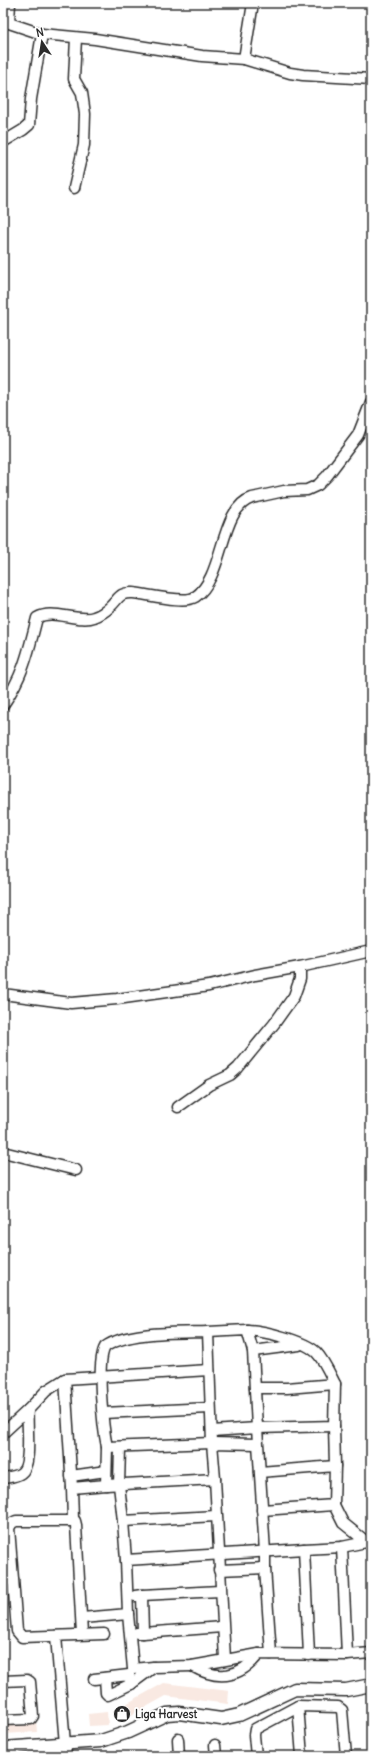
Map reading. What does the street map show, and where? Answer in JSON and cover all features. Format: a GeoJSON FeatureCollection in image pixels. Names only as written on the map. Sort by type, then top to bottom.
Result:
{"type":"FeatureCollection","features":[{"type":"Feature","properties":{"kind":"street"},"geometry":{"type":"LineString","coordinates":[[10,3],[6,22],[42,34],[95,39],[202,56],[244,59],[290,73],[334,78],[371,79]]}},
{"type":"Feature","properties":{"kind":"street"},"geometry":{"type":"LineString","coordinates":[[244,59],[254,3]]}},
{"type":"Feature","properties":{"kind":"street"},"geometry":{"type":"LineString","coordinates":[[3,142],[23,130],[28,125],[42,34]]}},
{"type":"Feature","properties":{"kind":"street"},"geometry":{"type":"LineString","coordinates":[[74,188],[84,145],[85,114],[83,96],[74,79],[76,38]]}},
{"type":"Feature","properties":{"kind":"street"},"geometry":{"type":"LineString","coordinates":[[3,704],[20,675],[31,646],[37,618],[46,615],[90,618],[110,607],[118,596],[132,592],[163,598],[190,600],[194,598],[204,591],[211,580],[221,543],[235,512],[240,505],[252,498],[284,490],[307,490],[318,485],[327,476],[358,435],[371,402]]}},
{"type":"Feature","properties":{"kind":"street"},"geometry":{"type":"LineString","coordinates":[[3,994],[71,1003],[117,999],[208,986],[371,951]]}},
{"type":"Feature","properties":{"kind":"street"},"geometry":{"type":"LineString","coordinates":[[178,1107],[209,1086],[230,1075],[238,1068],[274,1024],[294,996],[300,979],[300,967]]}},
{"type":"Feature","properties":{"kind":"street"},"geometry":{"type":"LineString","coordinates":[[3,1152],[76,1170]]}},
{"type":"Feature","properties":{"kind":"street"},"geometry":{"type":"LineString","coordinates":[[247,1330],[253,1351],[258,1428],[257,1444],[265,1552],[264,1568],[271,1654]]}},
{"type":"Feature","properties":{"kind":"street"},"geometry":{"type":"LineString","coordinates":[[106,1485],[107,1448],[103,1412],[102,1377],[102,1352],[105,1347],[122,1338],[164,1333],[247,1330],[272,1334],[301,1344],[317,1353],[335,1384],[334,1505],[343,1523],[368,1544]]}},
{"type":"Feature","properties":{"kind":"street"},"geometry":{"type":"LineString","coordinates":[[208,1332],[210,1408],[218,1555],[222,1627],[226,1659]]}},
{"type":"Feature","properties":{"kind":"street"},"geometry":{"type":"LineString","coordinates":[[253,1351],[301,1344]]}},
{"type":"Feature","properties":{"kind":"street"},"geometry":{"type":"LineString","coordinates":[[3,1433],[46,1391],[65,1379],[209,1370]]}},
{"type":"Feature","properties":{"kind":"street"},"geometry":{"type":"LineString","coordinates":[[65,1379],[73,1520],[76,1525],[82,1634]]}},
{"type":"Feature","properties":{"kind":"street"},"geometry":{"type":"LineString","coordinates":[[255,1388],[288,1388],[335,1384]]}},
{"type":"Feature","properties":{"kind":"street"},"geometry":{"type":"LineString","coordinates":[[103,1412],[210,1408]]}},
{"type":"Feature","properties":{"kind":"street"},"geometry":{"type":"LineString","coordinates":[[3,1478],[19,1474],[25,1469],[28,1448],[28,1410]]}},
{"type":"Feature","properties":{"kind":"street"},"geometry":{"type":"LineString","coordinates":[[212,1431],[334,1426]]}},
{"type":"Feature","properties":{"kind":"street"},"geometry":{"type":"LineString","coordinates":[[107,1448],[212,1443],[257,1444]]}},
{"type":"Feature","properties":{"kind":"street"},"geometry":{"type":"LineString","coordinates":[[120,1448],[119,1484],[126,1560],[131,1676]]}},
{"type":"Feature","properties":{"kind":"street"},"geometry":{"type":"LineString","coordinates":[[260,1472],[335,1466]]}},
{"type":"Feature","properties":{"kind":"street"},"geometry":{"type":"LineString","coordinates":[[71,1476],[106,1472]]}},
{"type":"Feature","properties":{"kind":"street"},"geometry":{"type":"LineString","coordinates":[[72,1488],[215,1479]]}},
{"type":"Feature","properties":{"kind":"street"},"geometry":{"type":"LineString","coordinates":[[262,1510],[334,1505]]}},
{"type":"Feature","properties":{"kind":"street"},"geometry":{"type":"LineString","coordinates":[[123,1521],[216,1516]]}},
{"type":"Feature","properties":{"kind":"street"},"geometry":{"type":"LineString","coordinates":[[73,1520],[16,1521],[12,1523],[9,1528],[8,1580],[19,1634],[26,1638],[104,1634]]}},
{"type":"Feature","properties":{"kind":"street"},"geometry":{"type":"LineString","coordinates":[[126,1560],[342,1547],[368,1544]]}},
{"type":"Feature","properties":{"kind":"street"},"geometry":{"type":"LineString","coordinates":[[342,1547],[347,1655]]}},
{"type":"Feature","properties":{"kind":"street"},"geometry":{"type":"LineString","coordinates":[[304,1549],[309,1655]]}},
{"type":"Feature","properties":{"kind":"street"},"geometry":{"type":"LineString","coordinates":[[219,1570],[264,1568]]}},
{"type":"Feature","properties":{"kind":"street"},"geometry":{"type":"LineString","coordinates":[[127,1596],[220,1591]]}},
{"type":"Feature","properties":{"kind":"street"},"geometry":{"type":"LineString","coordinates":[[142,1595],[143,1633]]}},
{"type":"Feature","properties":{"kind":"street"},"geometry":{"type":"LineString","coordinates":[[82,1618],[128,1614]]}},
{"type":"Feature","properties":{"kind":"street"},"geometry":{"type":"LineString","coordinates":[[129,1633],[222,1627]]}},
{"type":"Feature","properties":{"kind":"street"},"geometry":{"type":"LineString","coordinates":[[56,1636],[66,1756]]}},
{"type":"Feature","properties":{"kind":"street"},"geometry":{"type":"LineString","coordinates":[[94,1679],[131,1676],[154,1667],[192,1666],[258,1654],[347,1655],[371,1653]]}},
{"type":"Feature","properties":{"kind":"street"},"geometry":{"type":"LineString","coordinates":[[192,1666],[204,1673],[225,1675],[243,1670],[250,1666],[258,1654]]}},
{"type":"Feature","properties":{"kind":"street"},"geometry":{"type":"LineString","coordinates":[[105,1678],[106,1693],[108,1695],[131,1676],[154,1667]]}},
{"type":"Feature","properties":{"kind":"street"},"geometry":{"type":"LineString","coordinates":[[3,1681],[27,1680],[30,1682],[34,1716],[31,1719],[3,1720]]}},
{"type":"Feature","properties":{"kind":"street"},"geometry":{"type":"LineString","coordinates":[[3,1748],[100,1741],[115,1738],[167,1714],[179,1713],[211,1719],[232,1718],[295,1689],[346,1690],[371,1685]]}},
{"type":"Feature","properties":{"kind":"street"},"geometry":{"type":"LineString","coordinates":[[256,1756],[255,1730],[298,1706],[338,1707],[342,1710],[346,1756]]}},
{"type":"Feature","properties":{"kind":"street"},"geometry":{"type":"LineString","coordinates":[[298,1706],[302,1756]]}},
{"type":"Feature","properties":{"kind":"street"},"geometry":{"type":"LineString","coordinates":[[178,1739],[180,1756]]}},
{"type":"Feature","properties":{"kind":"street"},"geometry":{"type":"LineString","coordinates":[[215,1745],[216,1756]]}},
{"type":"Feature","properties":{"kind":"shaded area"},"geometry":{"type":"Polygon","coordinates":[[[164,1683],[229,1691],[228,1704],[166,1696],[119,1722],[113,1711],[164,1683]]]}},
{"type":"Feature","properties":{"kind":"shaded area"},"geometry":{"type":"Polygon","coordinates":[[[107,1712],[108,1725],[89,1726],[88,1714],[107,1712]]]}},
{"type":"Feature","properties":{"kind":"shaded area"},"geometry":{"type":"Polygon","coordinates":[[[36,1720],[37,1732],[3,1734],[3,1722],[36,1720]]]}},
{"type":"Feature","properties":{"kind":"place","name":"Liga Harvest"},"geometry":{"type":"Point","coordinates":[122,1714]}}]}
